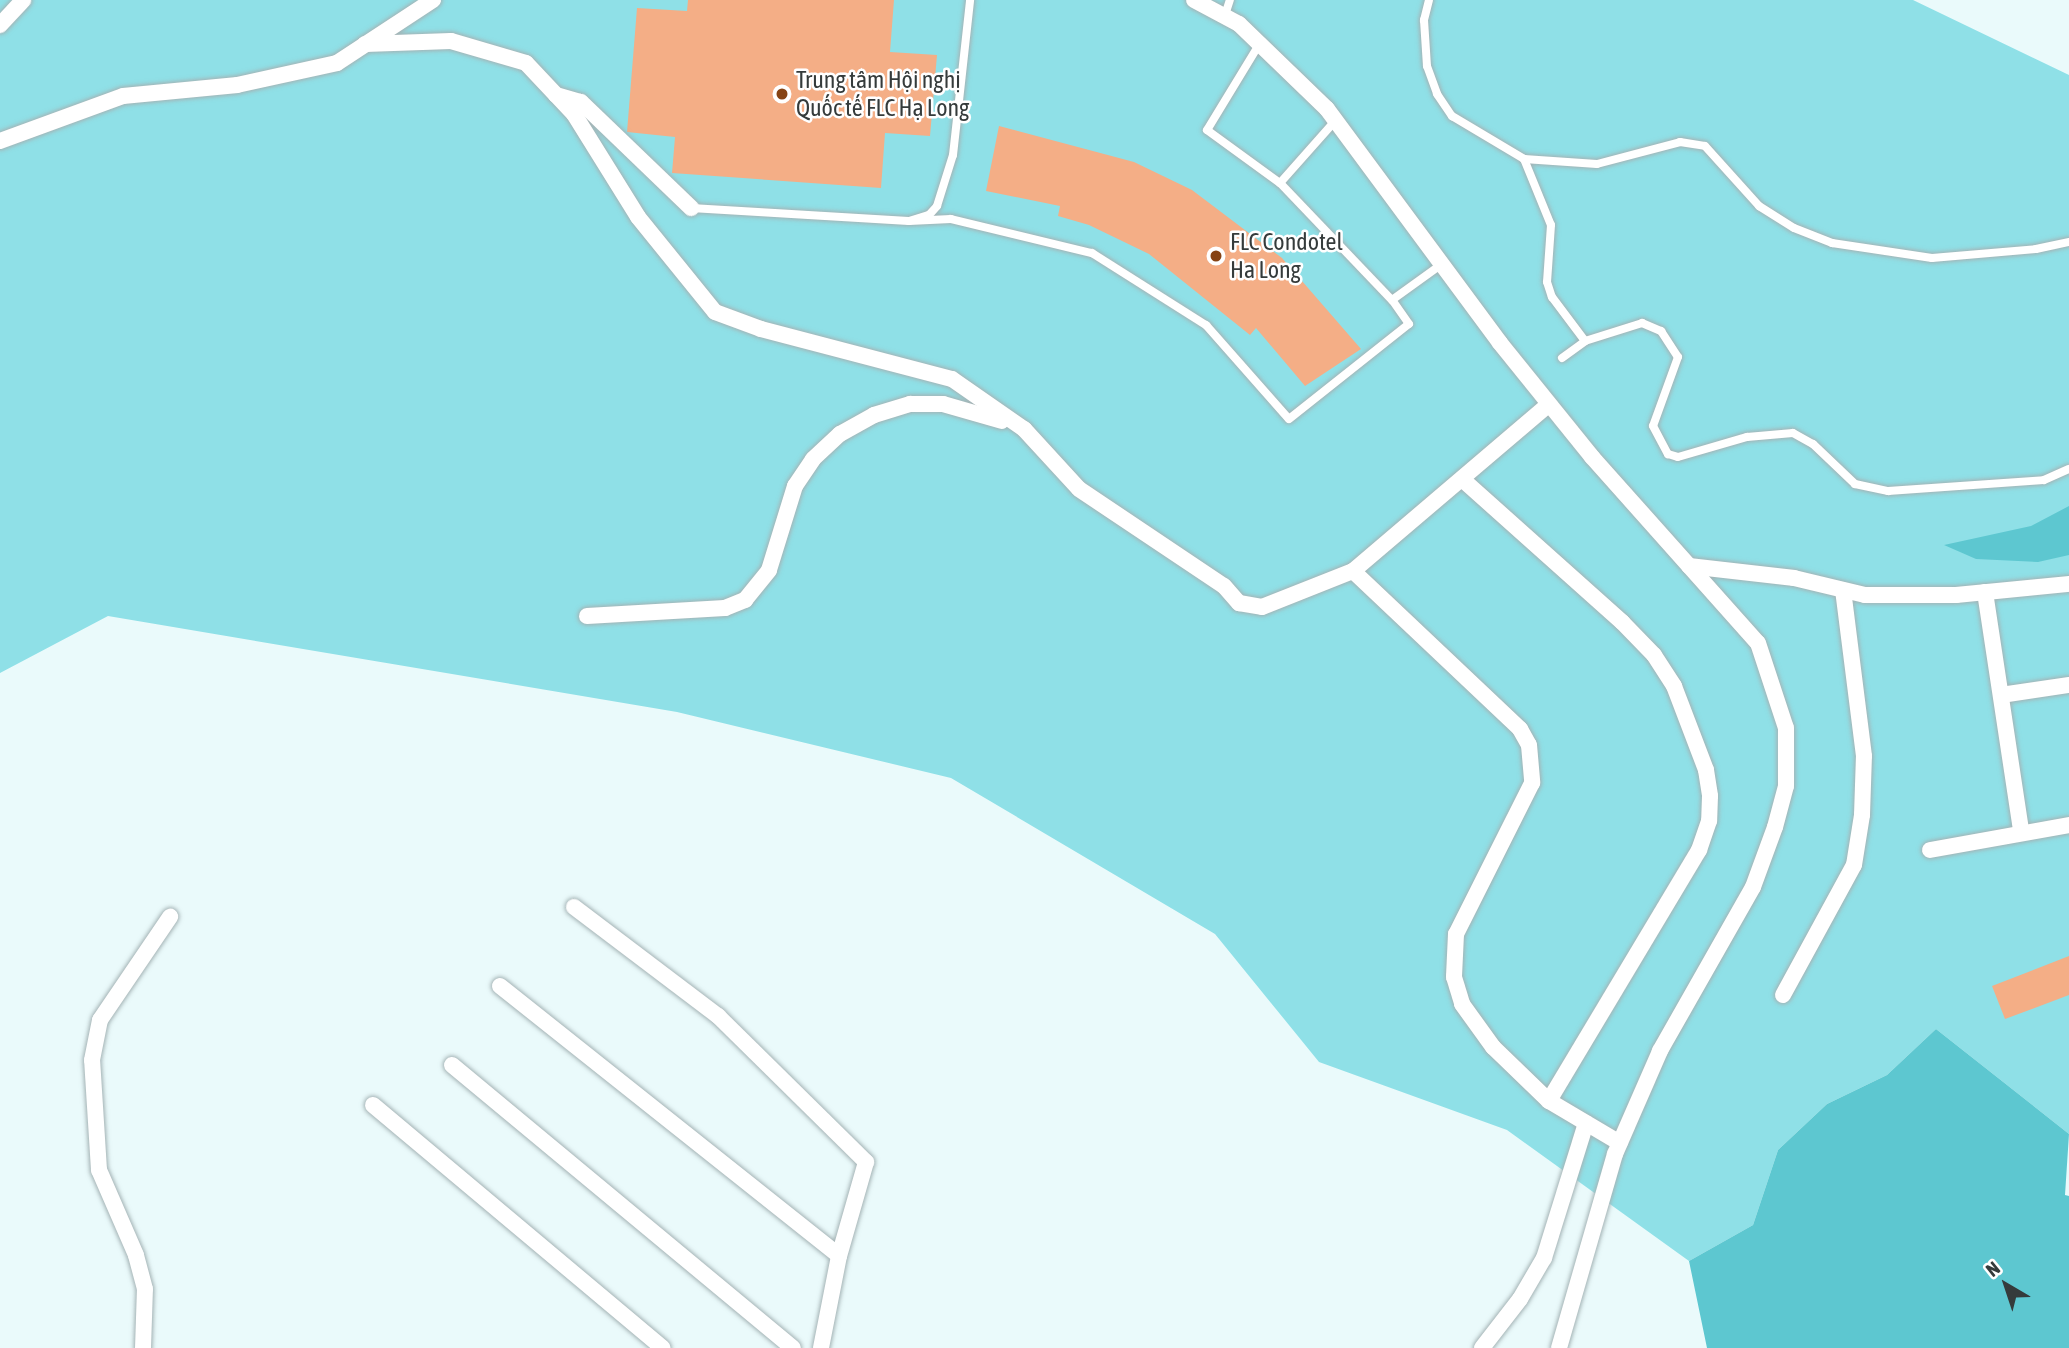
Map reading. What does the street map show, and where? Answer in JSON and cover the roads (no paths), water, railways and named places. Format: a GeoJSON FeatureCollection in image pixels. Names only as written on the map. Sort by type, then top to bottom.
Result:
{"type":"FeatureCollection","features":[{"type":"Feature","properties":{"kind":"street"},"geometry":{"type":"LineString","coordinates":[[0,25],[23,0]]}},
{"type":"Feature","properties":{"kind":"street"},"geometry":{"type":"LineString","coordinates":[[0,141],[123,96],[237,85],[337,62],[433,0]]}},
{"type":"Feature","properties":{"kind":"street"},"geometry":{"type":"LineString","coordinates":[[1194,0],[1227,5],[1335,121],[1549,404],[1758,643],[1786,728],[1786,786],[1753,887],[1660,1051],[1620,1143],[1559,1348]]}},
{"type":"Feature","properties":{"kind":"street"},"geometry":{"type":"LineString","coordinates":[[365,44],[451,41],[526,62],[574,114],[638,217],[715,312],[761,329],[952,379],[1024,429],[1079,489],[1224,586],[1239,603],[1262,607],[1353,571],[1549,404]]}},
{"type":"Feature","properties":{"kind":"street"},"geometry":{"type":"LineString","coordinates":[[556,95],[581,102],[691,208]]}},
{"type":"Feature","properties":{"kind":"street"},"geometry":{"type":"LineString","coordinates":[[587,616],[725,608],[745,600],[769,570],[795,486],[813,459],[840,434],[874,415],[910,404],[943,404],[1024,429]]}},
{"type":"Feature","properties":{"kind":"street"},"geometry":{"type":"LineString","coordinates":[[1462,479],[1622,622],[1654,655],[1674,686],[1706,770],[1710,796],[1709,821],[1699,850],[1549,1101]]}},
{"type":"Feature","properties":{"kind":"street"},"geometry":{"type":"LineString","coordinates":[[1689,566],[1794,578],[1865,595],[1985,592],[2069,584]]}},
{"type":"Feature","properties":{"kind":"street"},"geometry":{"type":"LineString","coordinates":[[1353,571],[1520,729],[1529,746],[1532,783],[1456,934],[1451,956],[1462,1004],[1476,1028],[1549,1101],[1620,1143]]}},
{"type":"Feature","properties":{"kind":"street"},"geometry":{"type":"LineString","coordinates":[[1783,995],[1854,865],[1862,815],[1864,756],[1843,590]]}},
{"type":"Feature","properties":{"kind":"street"},"geometry":{"type":"LineString","coordinates":[[1985,592],[2021,831]]}},
{"type":"Feature","properties":{"kind":"street"},"geometry":{"type":"LineString","coordinates":[[2001,695],[2069,685]]}},
{"type":"Feature","properties":{"kind":"street"},"geometry":{"type":"LineString","coordinates":[[1930,850],[2021,831],[2069,825]]}},
{"type":"Feature","properties":{"kind":"street"},"geometry":{"type":"LineString","coordinates":[[575,907],[718,1016],[866,1162],[839,1256],[821,1348]]}},
{"type":"Feature","properties":{"kind":"street"},"geometry":{"type":"LineString","coordinates":[[143,1348],[145,1289],[136,1255],[99,1170],[92,1060],[100,1020],[170,917]]}},
{"type":"Feature","properties":{"kind":"street"},"geometry":{"type":"LineString","coordinates":[[500,986],[839,1256]]}},
{"type":"Feature","properties":{"kind":"street"},"geometry":{"type":"LineString","coordinates":[[452,1065],[793,1348]]}},
{"type":"Feature","properties":{"kind":"street"},"geometry":{"type":"LineString","coordinates":[[373,1105],[663,1348]]}},
{"type":"Feature","properties":{"kind":"street"},"geometry":{"type":"LineString","coordinates":[[1482,1348],[1520,1299],[1544,1258],[1586,1123]]}},
{"type":"Feature","properties":{"kind":"lane"},"geometry":{"type":"LineString","coordinates":[[909,221],[929,215],[937,206],[953,155],[970,0]]}},
{"type":"Feature","properties":{"kind":"lane"},"geometry":{"type":"LineString","coordinates":[[1429,0],[1424,20],[1427,66],[1437,94],[1452,116],[1524,159],[1597,164],[1680,142],[1704,146],[1759,206],[1794,228],[1832,243],[1931,258],[2036,249],[2069,242]]}},
{"type":"Feature","properties":{"kind":"lane"},"geometry":{"type":"LineString","coordinates":[[691,208],[909,221],[951,219],[1092,253],[1206,325],[1289,419],[1409,324],[1392,300],[1280,183],[1207,130],[1260,43]]}},
{"type":"Feature","properties":{"kind":"lane"},"geometry":{"type":"LineString","coordinates":[[1280,183],[1335,121]]}},
{"type":"Feature","properties":{"kind":"lane"},"geometry":{"type":"LineString","coordinates":[[1524,159],[1551,225],[1547,282],[1552,297],[1585,341]]}},
{"type":"Feature","properties":{"kind":"lane"},"geometry":{"type":"LineString","coordinates":[[1392,300],[1441,264]]}},
{"type":"Feature","properties":{"kind":"lane"},"geometry":{"type":"LineString","coordinates":[[1562,358],[1585,341],[1642,323],[1670,339],[1678,357],[1653,426],[1668,454],[1678,457],[1747,437],[1793,433],[1813,444],[1855,484],[1888,491],[2044,480],[2069,469]]}},
{"type":"Feature","properties":{"kind":"place","name":"Trung tâm Hội nghị Quốc tế FLC Hạ Long"},"geometry":{"type":"Point","coordinates":[782,94]}},
{"type":"Feature","properties":{"kind":"place","name":"FLC Condotel Ha Long"},"geometry":{"type":"Point","coordinates":[1216,256]}}]}
